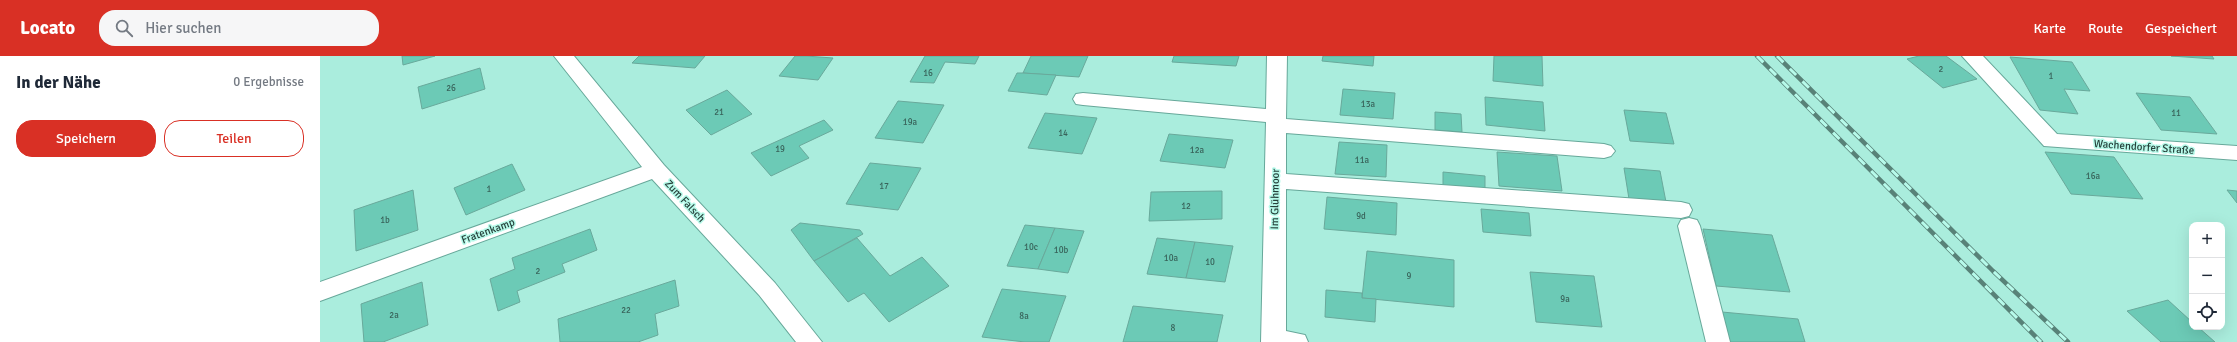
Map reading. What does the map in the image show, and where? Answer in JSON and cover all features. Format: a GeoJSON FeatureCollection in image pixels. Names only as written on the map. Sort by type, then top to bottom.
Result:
{"type":"FeatureCollection","features":[{"type":"Feature","properties":{"kind":"street","name":"Zum Falsch"},"geometry":{"type":"LineString","coordinates":[[564,56],[656,170],[767,289],[810,342]]}},
{"type":"Feature","properties":{"kind":"street","name":"Im Glühmoor"},"geometry":{"type":"LineString","coordinates":[[1277,56],[1275,181],[1281,341]]}},
{"type":"Feature","properties":{"kind":"street","name":"Wachendorfer Straße"},"geometry":{"type":"LineString","coordinates":[[1972,56],[2051,141],[2237,153]]}},
{"type":"Feature","properties":{"kind":"street"},"geometry":{"type":"LineString","coordinates":[[1083,99],[1276,120],[1604,151]]}},
{"type":"Feature","properties":{"kind":"street","name":"Fratenkamp"},"geometry":{"type":"LineString","coordinates":[[320,292],[656,170]]}},
{"type":"Feature","properties":{"kind":"street"},"geometry":{"type":"LineString","coordinates":[[1275,181],[1685,218],[1718,342]]}},
{"type":"Feature","properties":{"kind":"building"},"geometry":{"type":"Polygon","coordinates":[[[402,56],[435,56],[403,65],[402,56]]]}},
{"type":"Feature","properties":{"kind":"building"},"geometry":{"type":"Polygon","coordinates":[[[639,56],[705,56],[695,68],[632,63],[639,56]]]}},
{"type":"Feature","properties":{"kind":"building"},"geometry":{"type":"Polygon","coordinates":[[[795,56],[833,58],[818,80],[779,76],[795,56]]]}},
{"type":"Feature","properties":{"kind":"building"},"geometry":{"type":"Polygon","coordinates":[[[925,56],[979,56],[975,64],[945,62],[934,83],[910,82],[925,56]]]}},
{"type":"Feature","properties":{"kind":"building"},"geometry":{"type":"Polygon","coordinates":[[[1031,56],[1088,56],[1079,77],[1023,73],[1031,56]]]}},
{"type":"Feature","properties":{"kind":"building"},"geometry":{"type":"Polygon","coordinates":[[[1174,56],[1239,56],[1236,66],[1172,62],[1174,56]]]}},
{"type":"Feature","properties":{"kind":"building"},"geometry":{"type":"Polygon","coordinates":[[[1323,56],[1374,56],[1373,66],[1322,61],[1323,56]]]}},
{"type":"Feature","properties":{"kind":"building"},"geometry":{"type":"Polygon","coordinates":[[[1494,56],[1542,56],[1543,86],[1493,81],[1494,56]]]}},
{"type":"Feature","properties":{"kind":"building"},"geometry":{"type":"Polygon","coordinates":[[[1919,56],[1946,56],[1977,79],[1943,88],[1907,59],[1919,56]]]}},
{"type":"Feature","properties":{"kind":"building"},"geometry":{"type":"Polygon","coordinates":[[[2171,56],[2212,56],[2214,59],[2171,56]]]}},
{"type":"Feature","properties":{"kind":"building"},"geometry":{"type":"Polygon","coordinates":[[[2010,57],[2072,62],[2090,91],[2064,89],[2078,114],[2040,110],[2010,57]]]}},
{"type":"Feature","properties":{"kind":"building"},"geometry":{"type":"Polygon","coordinates":[[[480,68],[485,89],[422,109],[418,87],[480,68]]]}},
{"type":"Feature","properties":{"kind":"building"},"geometry":{"type":"Polygon","coordinates":[[[1017,73],[1056,75],[1047,95],[1008,91],[1017,73]]]}},
{"type":"Feature","properties":{"kind":"building"},"geometry":{"type":"Polygon","coordinates":[[[1343,89],[1395,93],[1393,119],[1340,115],[1343,89]]]}},
{"type":"Feature","properties":{"kind":"building"},"geometry":{"type":"Polygon","coordinates":[[[727,90],[752,114],[711,135],[686,110],[727,90]]]}},
{"type":"Feature","properties":{"kind":"building"},"geometry":{"type":"Polygon","coordinates":[[[2136,93],[2190,97],[2217,134],[2161,130],[2136,93]]]}},
{"type":"Feature","properties":{"kind":"building"},"geometry":{"type":"Polygon","coordinates":[[[1485,97],[1543,102],[1545,131],[1486,125],[1485,97]]]}},
{"type":"Feature","properties":{"kind":"building"},"geometry":{"type":"Polygon","coordinates":[[[898,101],[944,105],[923,143],[875,138],[898,101]]]}},
{"type":"Feature","properties":{"kind":"building"},"geometry":{"type":"Polygon","coordinates":[[[1624,110],[1666,113],[1674,144],[1630,141],[1624,110]]]}},
{"type":"Feature","properties":{"kind":"building"},"geometry":{"type":"Polygon","coordinates":[[[1435,112],[1461,114],[1462,132],[1435,130],[1435,112]]]}},
{"type":"Feature","properties":{"kind":"building"},"geometry":{"type":"Polygon","coordinates":[[[1045,113],[1097,118],[1082,154],[1028,148],[1045,113]]]}},
{"type":"Feature","properties":{"kind":"building"},"geometry":{"type":"Polygon","coordinates":[[[824,120],[833,130],[799,146],[809,158],[771,176],[751,153],[824,120]]]}},
{"type":"Feature","properties":{"kind":"building"},"geometry":{"type":"Polygon","coordinates":[[[1169,134],[1233,140],[1225,168],[1160,161],[1169,134]]]}},
{"type":"Feature","properties":{"kind":"building"},"geometry":{"type":"Polygon","coordinates":[[[1339,142],[1387,145],[1386,177],[1335,174],[1339,142]]]}},
{"type":"Feature","properties":{"kind":"building"},"geometry":{"type":"Polygon","coordinates":[[[1497,152],[1557,156],[1562,191],[1499,186],[1497,152]]]}},
{"type":"Feature","properties":{"kind":"building"},"geometry":{"type":"Polygon","coordinates":[[[2045,152],[2114,157],[2143,199],[2071,194],[2045,152]]]}},
{"type":"Feature","properties":{"kind":"building"},"geometry":{"type":"Polygon","coordinates":[[[870,163],[921,168],[898,210],[846,204],[870,163]]]}},
{"type":"Feature","properties":{"kind":"building"},"geometry":{"type":"Polygon","coordinates":[[[512,164],[525,190],[466,215],[454,188],[512,164]]]}},
{"type":"Feature","properties":{"kind":"building"},"geometry":{"type":"Polygon","coordinates":[[[1624,168],[1660,171],[1666,202],[1629,199],[1624,168]]]}},
{"type":"Feature","properties":{"kind":"building"},"geometry":{"type":"Polygon","coordinates":[[[1443,172],[1485,176],[1485,191],[1443,187],[1443,172]]]}},
{"type":"Feature","properties":{"kind":"building"},"geometry":{"type":"Polygon","coordinates":[[[413,190],[418,230],[356,251],[354,210],[413,190]]]}},
{"type":"Feature","properties":{"kind":"building"},"geometry":{"type":"Polygon","coordinates":[[[2227,190],[2237,191],[2237,203],[2227,190]]]}},
{"type":"Feature","properties":{"kind":"building"},"geometry":{"type":"Polygon","coordinates":[[[1222,191],[1222,219],[1149,221],[1151,192],[1222,191]]]}},
{"type":"Feature","properties":{"kind":"building"},"geometry":{"type":"Polygon","coordinates":[[[1327,197],[1397,203],[1396,235],[1324,229],[1327,197]]]}},
{"type":"Feature","properties":{"kind":"building"},"geometry":{"type":"Polygon","coordinates":[[[1481,209],[1529,213],[1531,236],[1483,232],[1481,209]]]}},
{"type":"Feature","properties":{"kind":"building"},"geometry":{"type":"Polygon","coordinates":[[[800,223],[860,230],[863,234],[814,261],[791,230],[800,223]]]}},
{"type":"Feature","properties":{"kind":"building"},"geometry":{"type":"Polygon","coordinates":[[[1025,225],[1055,228],[1038,269],[1007,266],[1025,225]]]}},
{"type":"Feature","properties":{"kind":"building"},"geometry":{"type":"Polygon","coordinates":[[[1055,228],[1084,231],[1068,273],[1038,269],[1055,228]]]}},
{"type":"Feature","properties":{"kind":"building"},"geometry":{"type":"Polygon","coordinates":[[[590,229],[597,250],[562,264],[565,272],[517,291],[520,302],[498,311],[490,279],[515,269],[512,258],[590,229]]]}},
{"type":"Feature","properties":{"kind":"building"},"geometry":{"type":"Polygon","coordinates":[[[1703,229],[1772,235],[1790,292],[1716,286],[1703,229]]]}},
{"type":"Feature","properties":{"kind":"building"},"geometry":{"type":"Polygon","coordinates":[[[857,238],[890,276],[922,257],[949,286],[889,322],[864,293],[848,302],[814,261],[857,238]]]}},
{"type":"Feature","properties":{"kind":"building"},"geometry":{"type":"Polygon","coordinates":[[[1157,238],[1195,242],[1186,278],[1147,274],[1157,238]]]}},
{"type":"Feature","properties":{"kind":"building"},"geometry":{"type":"Polygon","coordinates":[[[1195,242],[1233,246],[1225,282],[1186,278],[1195,242]]]}},
{"type":"Feature","properties":{"kind":"building"},"geometry":{"type":"Polygon","coordinates":[[[1367,251],[1454,260],[1454,307],[1362,298],[1367,251]]]}},
{"type":"Feature","properties":{"kind":"building"},"geometry":{"type":"Polygon","coordinates":[[[1530,272],[1594,276],[1602,327],[1536,322],[1530,272]]]}},
{"type":"Feature","properties":{"kind":"building"},"geometry":{"type":"Polygon","coordinates":[[[675,280],[679,306],[655,314],[658,335],[638,342],[560,342],[558,319],[675,280]]]}},
{"type":"Feature","properties":{"kind":"building"},"geometry":{"type":"Polygon","coordinates":[[[422,282],[428,325],[383,342],[364,342],[361,304],[422,282]]]}},
{"type":"Feature","properties":{"kind":"building"},"geometry":{"type":"Polygon","coordinates":[[[1002,289],[1066,296],[1049,342],[1025,342],[982,337],[1002,289]]]}},
{"type":"Feature","properties":{"kind":"building"},"geometry":{"type":"Polygon","coordinates":[[[1326,290],[1362,293],[1362,298],[1376,299],[1375,322],[1325,317],[1326,290]]]}},
{"type":"Feature","properties":{"kind":"building"},"geometry":{"type":"Polygon","coordinates":[[[2168,300],[2189,319],[2189,330],[2201,330],[2215,342],[2161,342],[2127,311],[2168,300]]]}},
{"type":"Feature","properties":{"kind":"building"},"geometry":{"type":"Polygon","coordinates":[[[1133,306],[1223,315],[1217,342],[1123,342],[1133,306]]]}},
{"type":"Feature","properties":{"kind":"building"},"geometry":{"type":"Polygon","coordinates":[[[1722,312],[1798,319],[1805,342],[1729,342],[1722,312]]]}},
{"type":"Feature","properties":{"kind":"railway"},"geometry":{"type":"LineString","coordinates":[[1757,56],[2041,342]]}},
{"type":"Feature","properties":{"kind":"railway"},"geometry":{"type":"LineString","coordinates":[[1777,56],[1993,271],[2068,342]]}}]}
